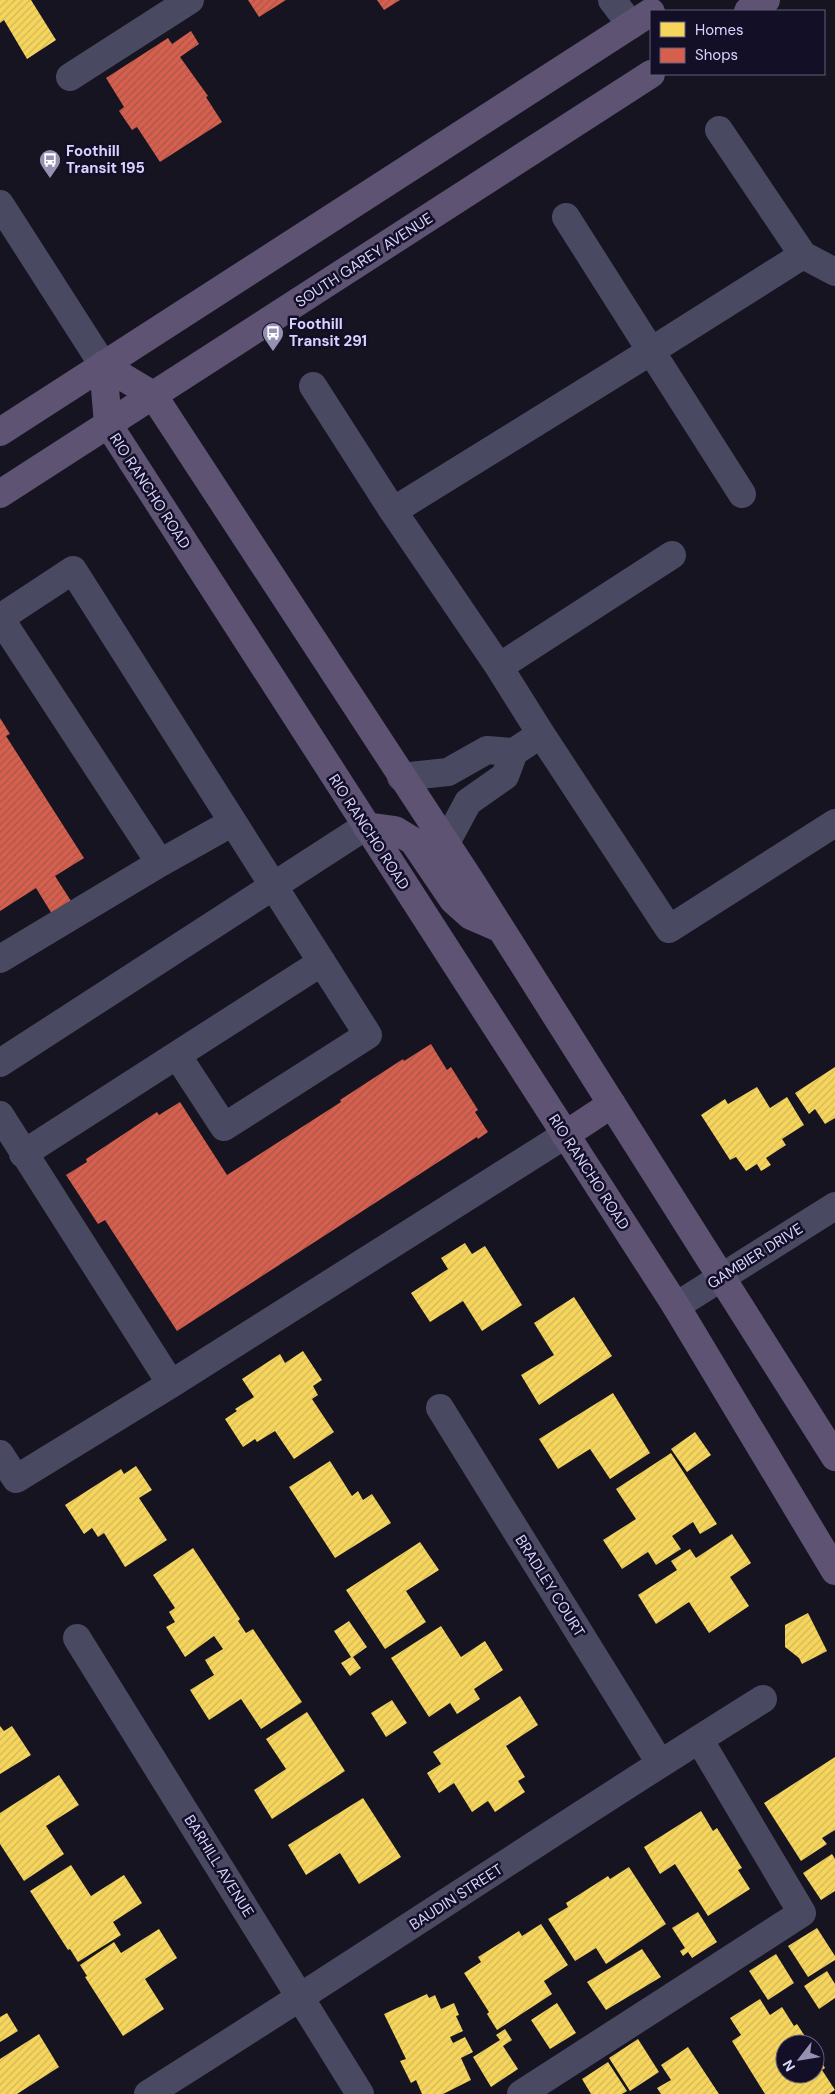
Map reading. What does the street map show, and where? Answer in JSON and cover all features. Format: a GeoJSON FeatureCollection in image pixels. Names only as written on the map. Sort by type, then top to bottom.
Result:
{"type":"FeatureCollection","features":[{"type":"Feature","properties":{"kind":"main road"},"geometry":{"type":"LineString","coordinates":[[654,10],[670,0]]}},
{"type":"Feature","properties":{"kind":"main road"},"geometry":{"type":"LineString","coordinates":[[750,10],[766,0]]}},
{"type":"Feature","properties":{"kind":"main road"},"geometry":{"type":"LineString","coordinates":[[0,432],[645,16]]}},
{"type":"Feature","properties":{"kind":"main road","name":"SOUTH GAREY AVENUE"},"geometry":{"type":"LineString","coordinates":[[0,494],[650,75]]}},
{"type":"Feature","properties":{"kind":"main road"},"geometry":{"type":"LineString","coordinates":[[103,365],[153,395],[446,843],[835,1457]]}},
{"type":"Feature","properties":{"kind":"main road","name":"RIO RANCHO ROAD"},"geometry":{"type":"LineString","coordinates":[[103,365],[108,424],[676,1306],[835,1571]]}},
{"type":"Feature","properties":{"kind":"main road"},"geometry":{"type":"LineString","coordinates":[[366,826],[395,830],[413,841],[453,900],[471,916],[501,930]]}},
{"type":"Feature","properties":{"kind":"main road"},"geometry":{"type":"LineString","coordinates":[[565,1135],[612,1104]]}},
{"type":"Feature","properties":{"kind":"street"},"geometry":{"type":"LineString","coordinates":[[70,77],[190,0]]}},
{"type":"Feature","properties":{"kind":"street"},"geometry":{"type":"LineString","coordinates":[[612,0],[645,16]]}},
{"type":"Feature","properties":{"kind":"street"},"geometry":{"type":"LineString","coordinates":[[719,130],[803,255],[835,272]]}},
{"type":"Feature","properties":{"kind":"street"},"geometry":{"type":"LineString","coordinates":[[0,204],[103,365]]}},
{"type":"Feature","properties":{"kind":"street"},"geometry":{"type":"LineString","coordinates":[[566,217],[742,494]]}},
{"type":"Feature","properties":{"kind":"street"},"geometry":{"type":"LineString","coordinates":[[393,511],[803,255]]}},
{"type":"Feature","properties":{"kind":"street"},"geometry":{"type":"LineString","coordinates":[[313,386],[393,511],[499,666],[541,734],[669,929],[835,823]]}},
{"type":"Feature","properties":{"kind":"street"},"geometry":{"type":"LineString","coordinates":[[499,666],[672,556]]}},
{"type":"Feature","properties":{"kind":"street"},"geometry":{"type":"LineString","coordinates":[[160,863],[0,618],[73,570],[368,1035],[224,1127],[177,1055]]}},
{"type":"Feature","properties":{"kind":"street"},"geometry":{"type":"LineString","coordinates":[[446,843],[468,802],[505,776],[514,752],[541,734]]}},
{"type":"Feature","properties":{"kind":"street"},"geometry":{"type":"LineString","coordinates":[[401,776],[448,772],[487,750],[514,752]]}},
{"type":"Feature","properties":{"kind":"street"},"geometry":{"type":"LineString","coordinates":[[0,959],[160,863],[233,822]]}},
{"type":"Feature","properties":{"kind":"street"},"geometry":{"type":"LineString","coordinates":[[0,1063],[366,826]]}},
{"type":"Feature","properties":{"kind":"street"},"geometry":{"type":"LineString","coordinates":[[23,1154],[322,962]]}},
{"type":"Feature","properties":{"kind":"street"},"geometry":{"type":"LineString","coordinates":[[0,1115],[23,1154],[171,1384]]}},
{"type":"Feature","properties":{"kind":"street"},"geometry":{"type":"LineString","coordinates":[[0,1454],[8,1483],[171,1384],[565,1135]]}},
{"type":"Feature","properties":{"kind":"street","name":"GAMBIER DRIVE"},"geometry":{"type":"LineString","coordinates":[[676,1306],[835,1206]]}},
{"type":"Feature","properties":{"kind":"street","name":"BRADLEY COURT"},"geometry":{"type":"LineString","coordinates":[[440,1408],[660,1763]]}},
{"type":"Feature","properties":{"kind":"street","name":"BARHILL AVENUE"},"geometry":{"type":"LineString","coordinates":[[77,1638],[360,2094]]}},
{"type":"Feature","properties":{"kind":"street","name":"BAUDIN STREET"},"geometry":{"type":"LineString","coordinates":[[148,2094],[302,1998],[660,1763],[763,1699]]}},
{"type":"Feature","properties":{"kind":"street"},"geometry":{"type":"LineString","coordinates":[[521,2094],[802,1913],[699,1739]]}},
{"type":"Feature","properties":{"kind":"building: Homes"},"geometry":{"type":"Polygon","coordinates":[[[0,0],[31,0],[56,40],[27,59],[4,20],[0,23],[0,0]]]}},
{"type":"Feature","properties":{"kind":"building: Homes"},"geometry":{"type":"Polygon","coordinates":[[[835,1067],[835,1118],[825,1124],[815,1109],[809,1114],[795,1093],[835,1067]]]}},
{"type":"Feature","properties":{"kind":"building: Homes"},"geometry":{"type":"Polygon","coordinates":[[[757,1087],[770,1108],[787,1097],[804,1125],[782,1139],[786,1145],[766,1158],[771,1165],[761,1171],[757,1164],[746,1171],[736,1157],[730,1160],[701,1115],[725,1099],[728,1104],[757,1087]]]}},
{"type":"Feature","properties":{"kind":"building: Homes"},"geometry":{"type":"Polygon","coordinates":[[[465,1243],[472,1254],[485,1246],[522,1305],[482,1331],[463,1301],[430,1322],[411,1293],[448,1269],[441,1258],[465,1243]]]}},
{"type":"Feature","properties":{"kind":"building: Homes"},"geometry":{"type":"Polygon","coordinates":[[[574,1297],[612,1356],[539,1405],[521,1375],[554,1355],[534,1323],[574,1297]]]}},
{"type":"Feature","properties":{"kind":"building: Homes"},"geometry":{"type":"Polygon","coordinates":[[[303,1351],[322,1380],[313,1386],[318,1395],[312,1399],[334,1432],[294,1459],[275,1431],[257,1442],[255,1439],[243,1447],[225,1419],[237,1411],[235,1409],[254,1397],[242,1379],[280,1354],[285,1363],[303,1351]]]}},
{"type":"Feature","properties":{"kind":"building: Homes"},"geometry":{"type":"Polygon","coordinates":[[[613,1393],[650,1453],[610,1479],[590,1449],[558,1469],[539,1439],[613,1393]]]}},
{"type":"Feature","properties":{"kind":"building: Homes"},"geometry":{"type":"Polygon","coordinates":[[[695,1432],[711,1455],[687,1472],[671,1449],[695,1432]]]}},
{"type":"Feature","properties":{"kind":"building: Homes"},"geometry":{"type":"Polygon","coordinates":[[[671,1453],[717,1524],[700,1534],[693,1522],[672,1536],[681,1549],[656,1565],[648,1552],[622,1569],[603,1540],[636,1519],[616,1489],[671,1453]]]}},
{"type":"Feature","properties":{"kind":"building: Homes"},"geometry":{"type":"Polygon","coordinates":[[[330,1461],[352,1496],[358,1491],[363,1500],[372,1494],[391,1523],[335,1558],[289,1487],[330,1461]]]}},
{"type":"Feature","properties":{"kind":"building: Homes"},"geometry":{"type":"Polygon","coordinates":[[[136,1466],[152,1490],[139,1498],[167,1540],[125,1567],[104,1533],[98,1537],[92,1528],[84,1534],[65,1505],[121,1469],[124,1474],[136,1466]]]}},
{"type":"Feature","properties":{"kind":"building: Homes"},"geometry":{"type":"Polygon","coordinates":[[[732,1534],[751,1563],[730,1577],[749,1606],[709,1633],[689,1602],[656,1624],[638,1595],[677,1570],[671,1561],[690,1549],[696,1558],[732,1534]]]}},
{"type":"Feature","properties":{"kind":"building: Homes"},"geometry":{"type":"Polygon","coordinates":[[[420,1542],[439,1570],[406,1591],[426,1622],[385,1649],[346,1590],[420,1542]]]}},
{"type":"Feature","properties":{"kind":"building: Homes"},"geometry":{"type":"Polygon","coordinates":[[[193,1548],[240,1619],[238,1621],[246,1633],[253,1629],[302,1702],[261,1729],[241,1699],[209,1720],[190,1690],[214,1675],[205,1660],[223,1649],[214,1636],[185,1657],[166,1627],[175,1622],[169,1612],[175,1608],[153,1575],[193,1548]]]}},
{"type":"Feature","properties":{"kind":"building: Homes"},"geometry":{"type":"Polygon","coordinates":[[[808,1613],[827,1651],[802,1664],[799,1658],[785,1647],[785,1625],[808,1613]]]}},
{"type":"Feature","properties":{"kind":"building: Homes"},"geometry":{"type":"Polygon","coordinates":[[[349,1621],[367,1647],[353,1657],[361,1668],[350,1676],[341,1663],[351,1657],[334,1631],[349,1621]]]}},
{"type":"Feature","properties":{"kind":"building: Homes"},"geometry":{"type":"Polygon","coordinates":[[[441,1626],[461,1657],[485,1641],[503,1670],[474,1689],[480,1699],[457,1714],[450,1703],[429,1717],[391,1658],[441,1626]]]}},
{"type":"Feature","properties":{"kind":"building: Homes"},"geometry":{"type":"Polygon","coordinates":[[[520,1696],[538,1725],[506,1746],[525,1777],[518,1781],[525,1792],[495,1812],[488,1801],[472,1812],[454,1783],[439,1793],[427,1773],[441,1764],[433,1752],[520,1696]]]}},
{"type":"Feature","properties":{"kind":"building: Homes"},"geometry":{"type":"Polygon","coordinates":[[[392,1700],[407,1723],[386,1737],[371,1713],[392,1700]]]}},
{"type":"Feature","properties":{"kind":"building: Homes"},"geometry":{"type":"Polygon","coordinates":[[[307,1712],[345,1771],[272,1819],[254,1790],[286,1769],[266,1739],[307,1712]]]}},
{"type":"Feature","properties":{"kind":"building: Homes"},"geometry":{"type":"Polygon","coordinates":[[[0,1726],[4,1731],[12,1726],[31,1755],[0,1774],[0,1726]]]}},
{"type":"Feature","properties":{"kind":"building: Homes"},"geometry":{"type":"Polygon","coordinates":[[[835,1757],[835,1830],[822,1838],[827,1844],[801,1861],[764,1803],[835,1757]]]}},
{"type":"Feature","properties":{"kind":"building: Homes"},"geometry":{"type":"Polygon","coordinates":[[[59,1775],[79,1805],[46,1826],[64,1854],[24,1881],[0,1844],[0,1813],[59,1775]]]}},
{"type":"Feature","properties":{"kind":"building: Homes"},"geometry":{"type":"Polygon","coordinates":[[[363,1798],[401,1857],[359,1884],[340,1853],[306,1875],[288,1845],[363,1798]]]}},
{"type":"Feature","properties":{"kind":"building: Homes"},"geometry":{"type":"Polygon","coordinates":[[[701,1811],[713,1831],[717,1828],[742,1868],[738,1870],[750,1889],[708,1916],[675,1864],[660,1874],[644,1847],[701,1811]]]}},
{"type":"Feature","properties":{"kind":"building: Homes"},"geometry":{"type":"Polygon","coordinates":[[[832,1854],[835,1859],[835,1891],[821,1900],[803,1873],[832,1854]]]}},
{"type":"Feature","properties":{"kind":"building: Homes"},"geometry":{"type":"Polygon","coordinates":[[[71,1865],[91,1896],[124,1875],[142,1903],[113,1922],[121,1935],[78,1962],[70,1949],[68,1950],[30,1891],[71,1865]]]}},
{"type":"Feature","properties":{"kind":"building: Homes"},"geometry":{"type":"Polygon","coordinates":[[[629,1867],[666,1924],[606,1964],[596,1948],[575,1961],[548,1919],[568,1907],[566,1903],[608,1876],[610,1879],[629,1867]]]}},
{"type":"Feature","properties":{"kind":"building: Homes"},"geometry":{"type":"Polygon","coordinates":[[[698,1912],[717,1942],[692,1958],[688,1952],[683,1956],[680,1951],[685,1948],[672,1928],[698,1912]]]}},
{"type":"Feature","properties":{"kind":"building: Homes"},"geometry":{"type":"Polygon","coordinates":[[[541,1924],[568,1965],[544,1981],[552,1994],[497,2030],[487,2014],[489,2012],[464,1973],[481,1962],[478,1957],[519,1931],[522,1936],[541,1924]]]}},
{"type":"Feature","properties":{"kind":"building: Homes"},"geometry":{"type":"Polygon","coordinates":[[[817,1928],[835,1956],[835,1960],[808,1977],[788,1946],[817,1928]]]}},
{"type":"Feature","properties":{"kind":"building: Homes"},"geometry":{"type":"Polygon","coordinates":[[[159,1929],[177,1958],[145,1979],[164,2009],[123,2036],[85,1977],[87,1976],[80,1965],[114,1942],[121,1953],[159,1929]]]}},
{"type":"Feature","properties":{"kind":"building: Homes"},"geometry":{"type":"Polygon","coordinates":[[[642,1949],[661,1977],[606,2010],[587,1982],[642,1949]]]}},
{"type":"Feature","properties":{"kind":"building: Homes"},"geometry":{"type":"Polygon","coordinates":[[[776,1954],[794,1983],[768,2000],[749,1971],[776,1954]]]}},
{"type":"Feature","properties":{"kind":"building: Homes"},"geometry":{"type":"Polygon","coordinates":[[[827,1971],[835,1984],[835,1998],[819,2009],[804,1986],[827,1971]]]}},
{"type":"Feature","properties":{"kind":"building: Homes"},"geometry":{"type":"Polygon","coordinates":[[[427,1994],[429,1998],[435,1995],[441,2009],[454,2003],[459,2015],[456,2016],[463,2031],[450,2037],[453,2043],[465,2037],[473,2052],[461,2058],[471,2080],[443,2094],[422,2094],[416,2080],[411,2083],[400,2061],[406,2059],[384,2014],[427,1994]]]}},
{"type":"Feature","properties":{"kind":"building: Homes"},"geometry":{"type":"Polygon","coordinates":[[[760,1999],[770,2015],[782,2007],[794,2026],[797,2024],[804,2034],[775,2034],[775,2084],[825,2084],[825,2075],[835,2090],[829,2094],[765,2094],[732,2041],[741,2035],[730,2018],[760,1999]]]}},
{"type":"Feature","properties":{"kind":"building: Homes"},"geometry":{"type":"Polygon","coordinates":[[[557,2003],[576,2033],[550,2049],[531,2020],[557,2003]]]}},
{"type":"Feature","properties":{"kind":"building: Homes"},"geometry":{"type":"Polygon","coordinates":[[[7,2013],[18,2031],[0,2042],[0,2017],[7,2013]]]}},
{"type":"Feature","properties":{"kind":"building: Homes"},"geometry":{"type":"Polygon","coordinates":[[[505,2029],[512,2040],[503,2046],[518,2069],[491,2087],[473,2057],[500,2040],[496,2035],[505,2029]]]}},
{"type":"Feature","properties":{"kind":"building: Homes"},"geometry":{"type":"Polygon","coordinates":[[[39,2034],[59,2067],[17,2094],[0,2094],[0,2059],[39,2034]]]}},
{"type":"Feature","properties":{"kind":"building: Homes"},"geometry":{"type":"Polygon","coordinates":[[[638,2039],[659,2072],[630,2091],[609,2058],[638,2039]]]}},
{"type":"Feature","properties":{"kind":"building: Homes"},"geometry":{"type":"Polygon","coordinates":[[[688,2047],[719,2094],[661,2094],[657,2088],[671,2080],[661,2065],[688,2047]]]}},
{"type":"Feature","properties":{"kind":"building: Homes"},"geometry":{"type":"Polygon","coordinates":[[[608,2062],[627,2091],[622,2094],[591,2094],[582,2079],[608,2062]]]}},
{"type":"Feature","properties":{"kind":"building: Shops"},"geometry":{"type":"Polygon","coordinates":[[[248,0],[286,0],[259,17],[248,0]]]}},
{"type":"Feature","properties":{"kind":"building: Shops"},"geometry":{"type":"Polygon","coordinates":[[[377,0],[400,0],[384,10],[377,0]]]}},
{"type":"Feature","properties":{"kind":"building: Shops"},"geometry":{"type":"Polygon","coordinates":[[[191,31],[199,44],[180,57],[208,96],[206,97],[222,122],[160,162],[137,127],[132,130],[119,111],[124,107],[106,78],[168,38],[172,44],[191,31]]]}},
{"type":"Feature","properties":{"kind":"building: Shops"},"geometry":{"type":"Polygon","coordinates":[[[0,718],[10,734],[6,736],[84,858],[55,876],[71,901],[52,914],[36,888],[0,911],[0,718]]]}},
{"type":"Feature","properties":{"kind":"building: Shops"},"geometry":{"type":"Polygon","coordinates":[[[431,1044],[447,1070],[451,1067],[478,1110],[475,1112],[488,1132],[478,1139],[477,1137],[177,1331],[105,1220],[98,1224],[66,1175],[87,1162],[86,1159],[157,1112],[159,1115],[180,1102],[227,1175],[341,1102],[340,1100],[403,1059],[404,1061],[431,1044]]]}},
{"type":"Feature","properties":{"kind":"place","name":"Foothill Transit 195"},"geometry":{"type":"Point","coordinates":[50,179]}},
{"type":"Feature","properties":{"kind":"place","name":"Foothill Transit 291"},"geometry":{"type":"Point","coordinates":[273,352]}}]}
